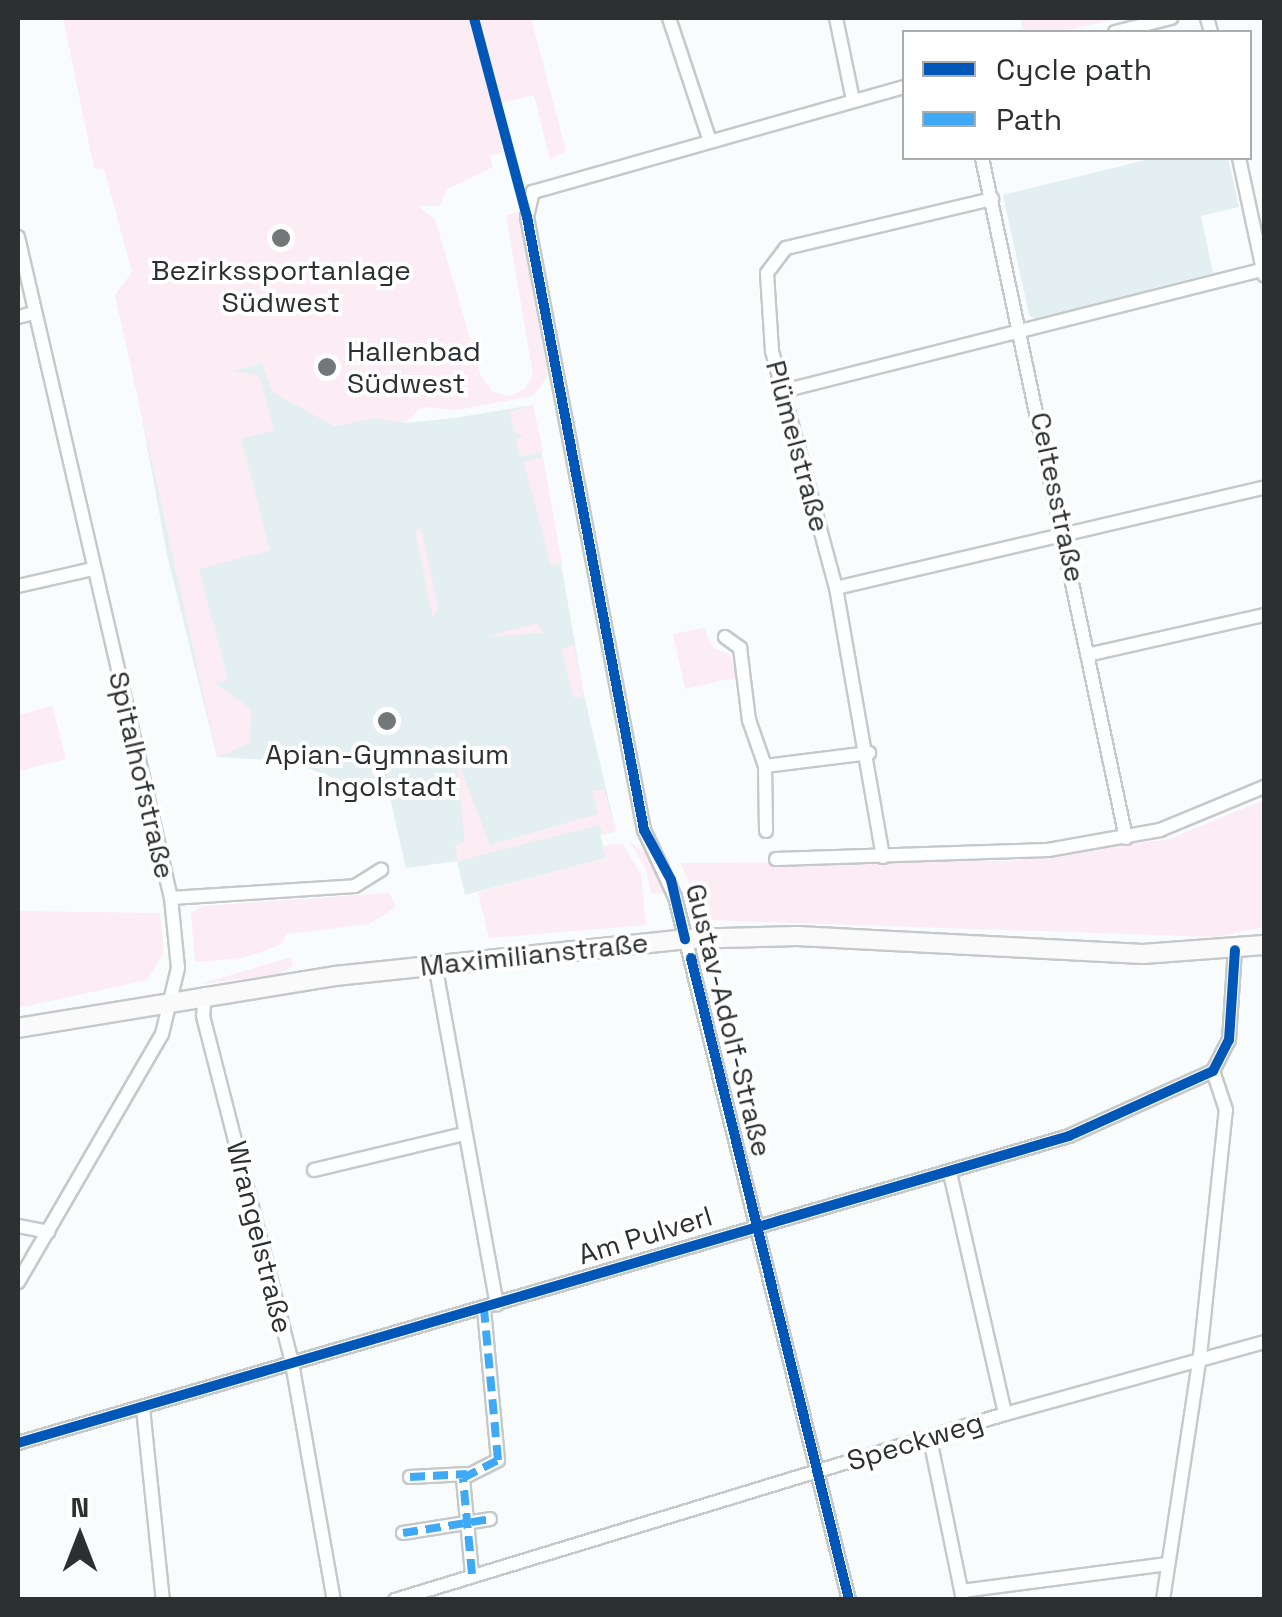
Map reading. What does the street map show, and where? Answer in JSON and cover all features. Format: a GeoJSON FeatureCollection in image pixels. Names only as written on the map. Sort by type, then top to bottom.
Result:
{"type":"FeatureCollection","features":[{"type":"Feature","properties":{"kind":"street"},"geometry":{"type":"LineString","coordinates":[[669,18],[709,138],[902,88]]}},
{"type":"Feature","properties":{"kind":"street"},"geometry":{"type":"LineString","coordinates":[[836,18],[853,100]]}},
{"type":"Feature","properties":{"kind":"street"},"geometry":{"type":"LineString","coordinates":[[1124,30],[1171,18]]}},
{"type":"Feature","properties":{"kind":"street","name":"Gustav-Adolf-Straße"},"geometry":{"type":"LineString","coordinates":[[709,138],[532,192],[527,217],[644,830],[670,880],[820,1470],[849,1600]]}},
{"type":"Feature","properties":{"kind":"street","name":"Celtesstraße"},"geometry":{"type":"LineString","coordinates":[[982,160],[1065,530],[1126,838]]}},
{"type":"Feature","properties":{"kind":"street"},"geometry":{"type":"LineString","coordinates":[[783,391],[1264,271],[1238,160]]}},
{"type":"Feature","properties":{"kind":"street","name":"Plümelstraße"},"geometry":{"type":"LineString","coordinates":[[883,857],[868,753],[836,588],[783,391],[766,303],[766,272],[776,254],[992,199]]}},
{"type":"Feature","properties":{"kind":"street","name":"Spitalhofstraße"},"geometry":{"type":"LineString","coordinates":[[18,237],[92,569],[172,898],[178,968],[162,1034],[18,1282]]}},
{"type":"Feature","properties":{"kind":"street"},"geometry":{"type":"LineString","coordinates":[[18,317],[34,314]]}},
{"type":"Feature","properties":{"kind":"street"},"geometry":{"type":"LineString","coordinates":[[836,588],[1065,530],[1264,488]]}},
{"type":"Feature","properties":{"kind":"street"},"geometry":{"type":"LineString","coordinates":[[18,586],[92,569]]}},
{"type":"Feature","properties":{"kind":"street"},"geometry":{"type":"LineString","coordinates":[[1091,654],[1264,615]]}},
{"type":"Feature","properties":{"kind":"street"},"geometry":{"type":"LineString","coordinates":[[724,637],[740,648],[752,735],[765,766],[766,831]]}},
{"type":"Feature","properties":{"kind":"street"},"geometry":{"type":"LineString","coordinates":[[765,766],[868,753]]}},
{"type":"Feature","properties":{"kind":"street"},"geometry":{"type":"LineString","coordinates":[[776,858],[1003,854],[1126,838],[1196,818],[1264,787]]}},
{"type":"Feature","properties":{"kind":"street"},"geometry":{"type":"LineString","coordinates":[[172,898],[355,886],[381,870]]}},
{"type":"Feature","properties":{"kind":"street","name":"Maximilianstraße"},"geometry":{"type":"LineString","coordinates":[[18,1028],[205,994],[434,964],[685,939],[797,936],[1143,954],[1236,950]]}},
{"type":"Feature","properties":{"kind":"street"},"geometry":{"type":"LineString","coordinates":[[1163,1600],[1200,1356],[1226,1110],[1213,1071],[1229,1040],[1236,950],[1264,945]]}},
{"type":"Feature","properties":{"kind":"street"},"geometry":{"type":"LineString","coordinates":[[410,1477],[467,1474],[498,1460],[491,1306],[434,964]]}},
{"type":"Feature","properties":{"kind":"street","name":"Wrangelstraße"},"geometry":{"type":"LineString","coordinates":[[205,994],[204,1016],[292,1364],[334,1600]]}},
{"type":"Feature","properties":{"kind":"street","name":"Am Pulverl"},"geometry":{"type":"LineString","coordinates":[[18,1443],[491,1306],[757,1224],[950,1173],[1069,1136],[1213,1071]]}},
{"type":"Feature","properties":{"kind":"street"},"geometry":{"type":"LineString","coordinates":[[314,1170],[464,1134]]}},
{"type":"Feature","properties":{"kind":"street"},"geometry":{"type":"LineString","coordinates":[[950,1173],[1005,1414]]}},
{"type":"Feature","properties":{"kind":"street"},"geometry":{"type":"LineString","coordinates":[[18,1226],[48,1232]]}},
{"type":"Feature","properties":{"kind":"street","name":"Speckweg"},"geometry":{"type":"LineString","coordinates":[[396,1600],[1200,1356],[1264,1342]]}},
{"type":"Feature","properties":{"kind":"street"},"geometry":{"type":"LineString","coordinates":[[143,1408],[163,1600]]}},
{"type":"Feature","properties":{"kind":"street"},"geometry":{"type":"LineString","coordinates":[[930,1439],[962,1595],[1167,1564]]}},
{"type":"Feature","properties":{"kind":"street"},"geometry":{"type":"LineString","coordinates":[[467,1474],[472,1574]]}},
{"type":"Feature","properties":{"kind":"street"},"geometry":{"type":"LineString","coordinates":[[403,1533],[490,1518]]}},
{"type":"Feature","properties":{"kind":"shaded area","name":"Bezirkssportanlage Südwest"},"geometry":{"type":"Polygon","coordinates":[[[63,18],[456,18],[459,28],[457,18],[531,18],[566,151],[550,160],[534,95],[492,105],[504,152],[490,156],[493,167],[446,190],[440,206],[418,206],[435,219],[481,376],[493,392],[510,396],[526,388],[533,374],[506,215],[520,212],[548,376],[533,396],[455,410],[422,407],[405,423],[375,418],[334,426],[272,392],[262,363],[232,371],[259,375],[274,430],[241,439],[270,550],[199,569],[228,680],[215,683],[251,709],[250,743],[217,757],[115,295],[132,272],[104,169],[94,168],[63,18]]]}},
{"type":"Feature","properties":{"kind":"shaded area"},"geometry":{"type":"Polygon","coordinates":[[[1020,18],[1120,18],[1068,30],[1023,30],[1020,18]]]}},
{"type":"Feature","properties":{"kind":"shaded area"},"geometry":{"type":"Polygon","coordinates":[[[1146,160],[1228,160],[1239,207],[1201,216],[1213,273],[1035,319],[1029,315],[1003,195],[1146,160]]]}},
{"type":"Feature","properties":{"kind":"shaded area"},"geometry":{"type":"Polygon","coordinates":[[[262,363],[334,426],[375,418],[405,423],[455,418],[533,405],[584,695],[616,831],[600,835],[606,858],[465,895],[457,861],[406,868],[390,798],[288,761],[217,757],[167,555],[138,396],[262,363]]]}},
{"type":"Feature","properties":{"kind":"shaded area"},"geometry":{"type":"Polygon","coordinates":[[[533,405],[543,451],[520,457],[516,439],[523,436],[514,432],[510,412],[533,405]]]}},
{"type":"Feature","properties":{"kind":"shaded area"},"geometry":{"type":"Polygon","coordinates":[[[543,457],[562,563],[551,566],[524,462],[543,457]]]}},
{"type":"Feature","properties":{"kind":"shaded area"},"geometry":{"type":"Polygon","coordinates":[[[421,528],[438,608],[433,618],[415,530],[421,528]]]}},
{"type":"Feature","properties":{"kind":"shaded area"},"geometry":{"type":"Polygon","coordinates":[[[538,623],[542,633],[485,637],[538,623]]]}},
{"type":"Feature","properties":{"kind":"shaded area"},"geometry":{"type":"Polygon","coordinates":[[[704,628],[713,648],[730,655],[738,677],[685,689],[673,634],[704,628]]]}},
{"type":"Feature","properties":{"kind":"shaded area"},"geometry":{"type":"Polygon","coordinates":[[[574,645],[584,696],[574,698],[561,649],[574,645]]]}},
{"type":"Feature","properties":{"kind":"shaded area"},"geometry":{"type":"Polygon","coordinates":[[[52,706],[66,759],[18,771],[18,715],[52,706]]]}},
{"type":"Feature","properties":{"kind":"shaded area"},"geometry":{"type":"Polygon","coordinates":[[[456,757],[490,845],[598,814],[592,791],[604,789],[616,831],[603,835],[599,825],[458,861],[455,845],[465,842],[456,757]]]}},
{"type":"Feature","properties":{"kind":"shaded area"},"geometry":{"type":"Polygon","coordinates":[[[1264,800],[1264,927],[1216,937],[707,920],[680,863],[1012,861],[1169,839],[1264,800]]]}},
{"type":"Feature","properties":{"kind":"shaded area"},"geometry":{"type":"Polygon","coordinates":[[[629,841],[651,857],[668,894],[651,893],[646,869],[629,841]]]}},
{"type":"Feature","properties":{"kind":"shaded area"},"geometry":{"type":"Polygon","coordinates":[[[622,843],[641,874],[646,925],[489,938],[478,892],[606,858],[603,846],[622,843]]]}},
{"type":"Feature","properties":{"kind":"shaded area"},"geometry":{"type":"Polygon","coordinates":[[[389,893],[396,907],[369,924],[287,934],[280,945],[243,958],[195,962],[191,914],[201,906],[389,893]]]}},
{"type":"Feature","properties":{"kind":"shaded area"},"geometry":{"type":"Polygon","coordinates":[[[18,911],[160,913],[164,953],[147,980],[18,1008],[18,911]]]}},
{"type":"Feature","properties":{"kind":"shaded area"},"geometry":{"type":"Polygon","coordinates":[[[291,957],[293,966],[280,974],[201,984],[291,957]]]}},
{"type":"Feature","properties":{"kind":"marked path"},"geometry":{"type":"LineString","coordinates":[[472,1574],[463,1478],[498,1460],[484,1308]]}},
{"type":"Feature","properties":{"kind":"marked path"},"geometry":{"type":"LineString","coordinates":[[410,1477],[467,1474]]}},
{"type":"Feature","properties":{"kind":"marked path"},"geometry":{"type":"LineString","coordinates":[[403,1533],[490,1519]]}},
{"type":"Feature","properties":{"kind":"cycle path"},"geometry":{"type":"LineString","coordinates":[[474,18],[527,217],[644,830],[671,880],[685,939]]}},
{"type":"Feature","properties":{"kind":"cycle path"},"geometry":{"type":"LineString","coordinates":[[18,1443],[1069,1136],[1213,1071],[1229,1040],[1235,950]]}},
{"type":"Feature","properties":{"kind":"cycle path"},"geometry":{"type":"LineString","coordinates":[[691,958],[849,1600]]}},
{"type":"Feature","properties":{"kind":"place","name":"Bezirkssportanlage Südwest"},"geometry":{"type":"Point","coordinates":[281,238]}},
{"type":"Feature","properties":{"kind":"place","name":"Hallenbad Südwest"},"geometry":{"type":"Point","coordinates":[327,367]}},
{"type":"Feature","properties":{"kind":"place","name":"Apian-Gymnasium Ingolstadt"},"geometry":{"type":"Point","coordinates":[387,721]}}]}
